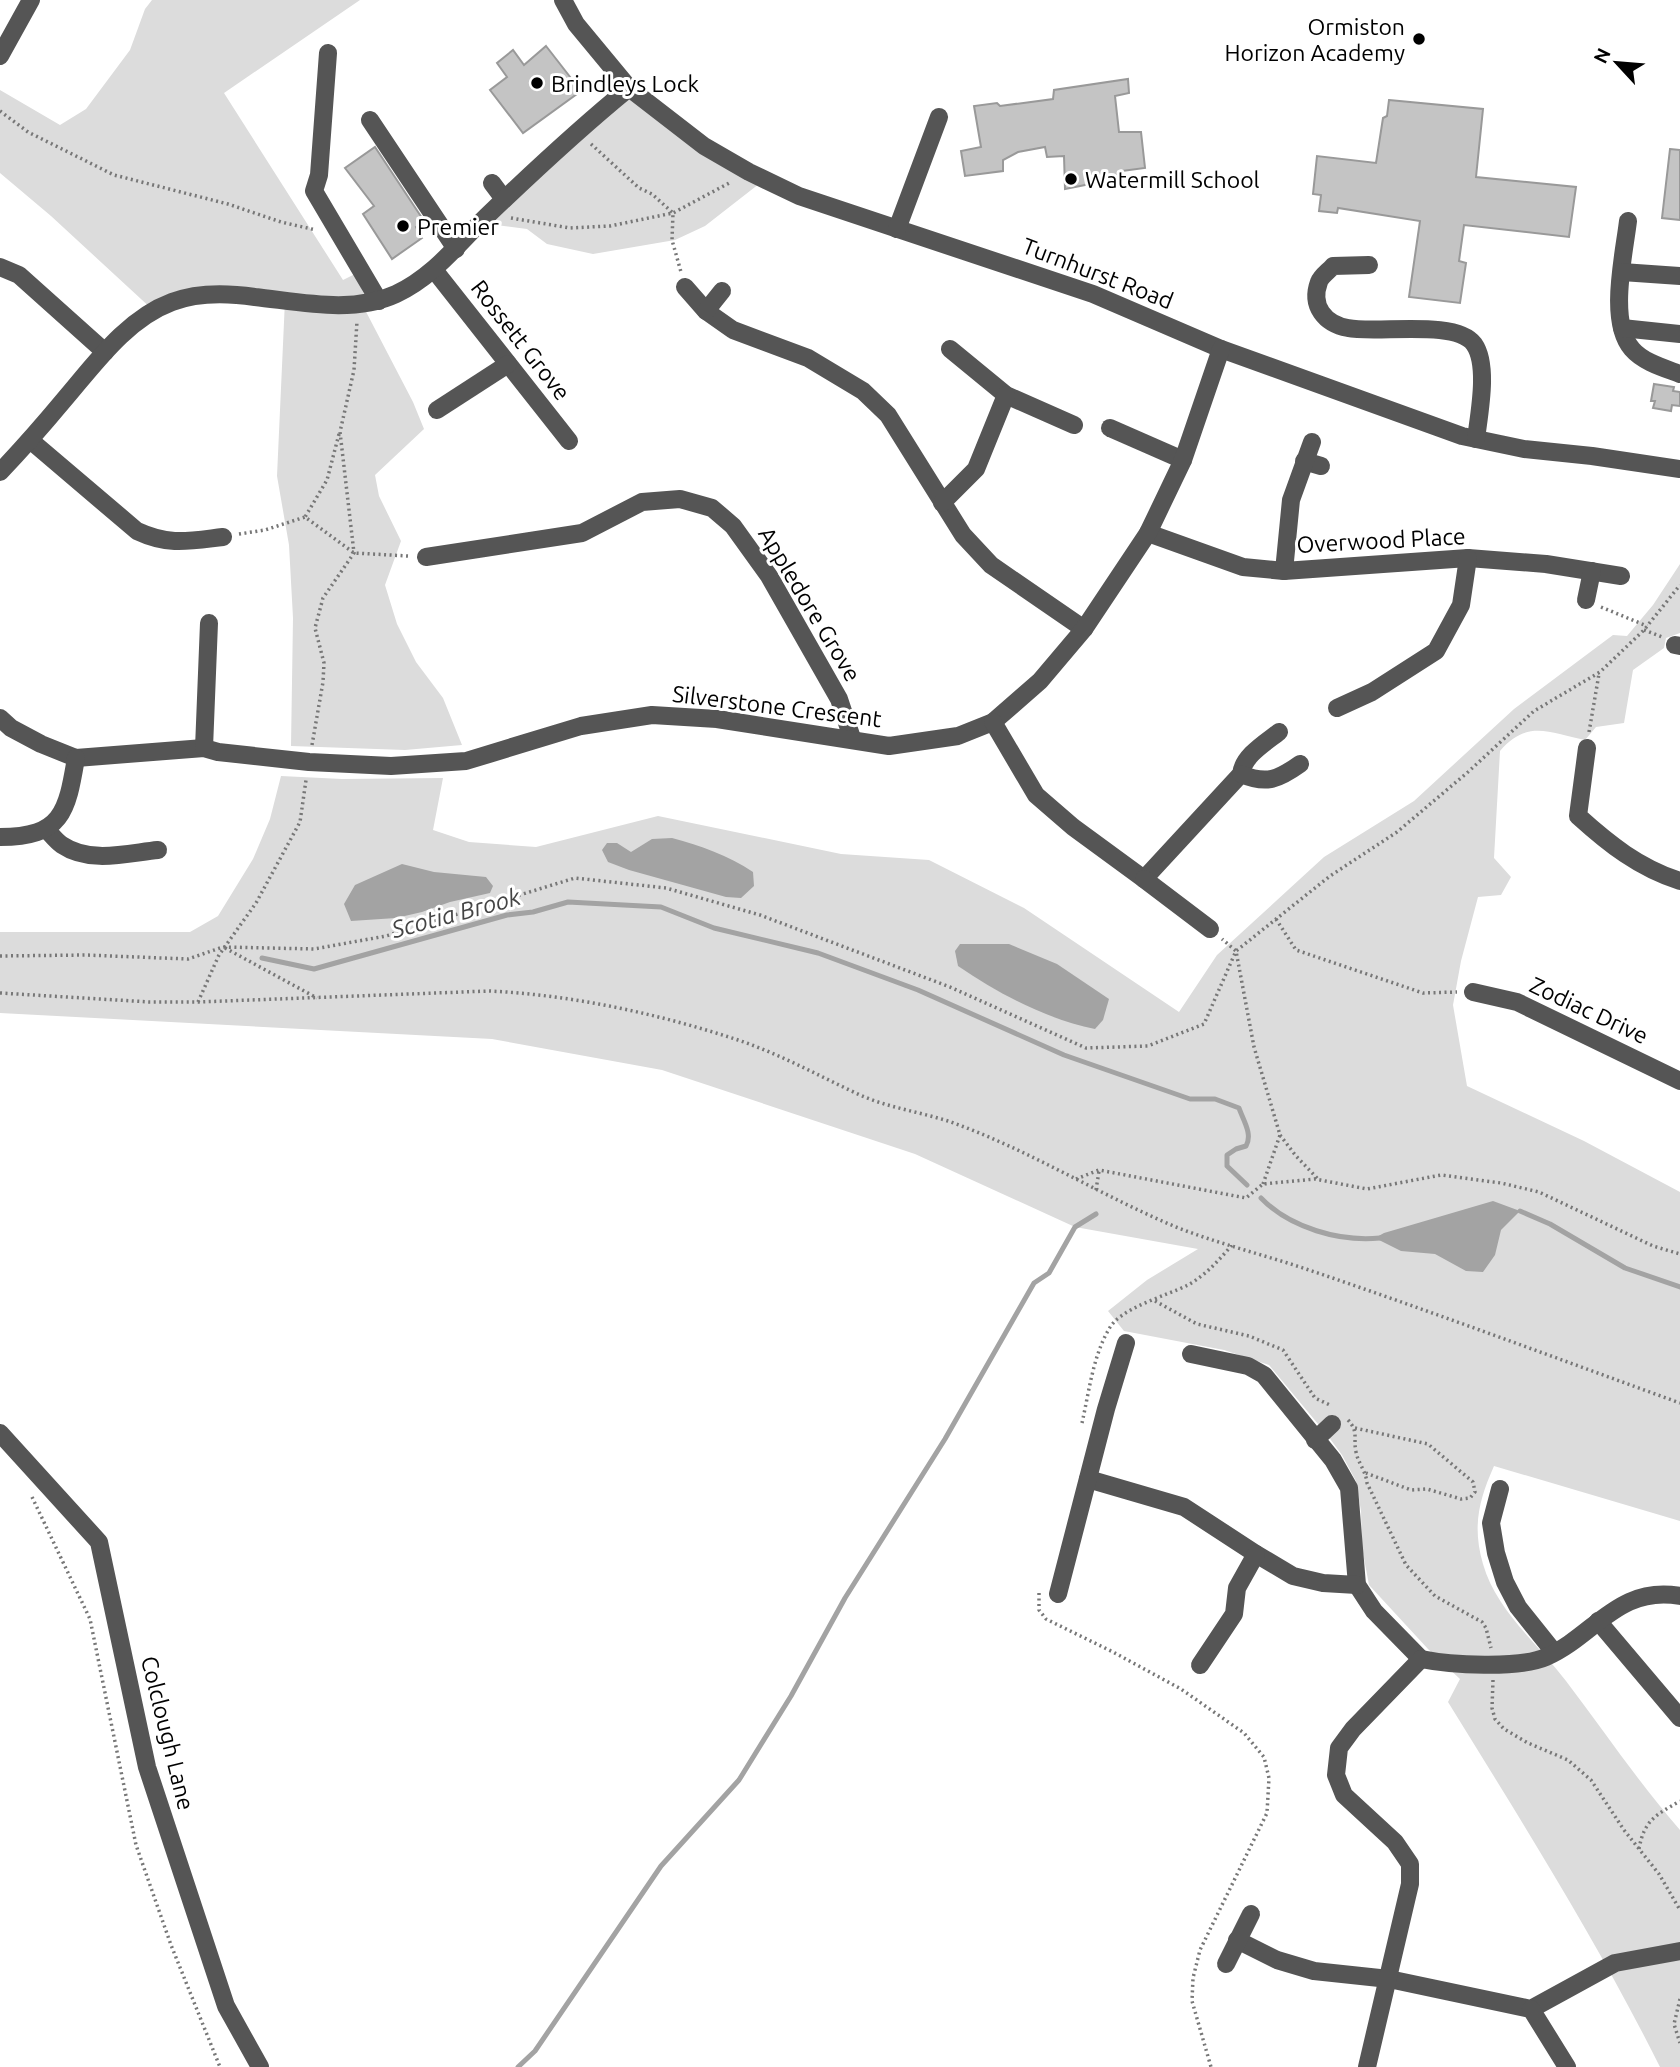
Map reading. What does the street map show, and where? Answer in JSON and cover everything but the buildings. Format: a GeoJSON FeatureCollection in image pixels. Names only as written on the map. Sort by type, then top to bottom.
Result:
{"type":"FeatureCollection","features":[{"type":"Feature","properties":{"kind":"street"},"geometry":{"type":"LineString","coordinates":[[0,56],[31,0]]}},
{"type":"Feature","properties":{"kind":"street","name":"Turnhurst Road"},"geometry":{"type":"LineString","coordinates":[[562,0],[576,24],[629,88],[705,146],[749,172],[799,196],[1093,294],[1221,349],[1462,436],[1524,449],[1680,469]]}},
{"type":"Feature","properties":{"kind":"street"},"geometry":{"type":"LineString","coordinates":[[328,53],[319,175],[314,191],[379,301]]}},
{"type":"Feature","properties":{"kind":"street"},"geometry":{"type":"LineString","coordinates":[[0,472],[104,352],[146,315],[183,298],[236,294],[328,304],[358,304],[379,301],[398,293],[435,271],[504,199],[576,131],[629,88]]}},
{"type":"Feature","properties":{"kind":"street"},"geometry":{"type":"LineString","coordinates":[[897,229],[939,117]]}},
{"type":"Feature","properties":{"kind":"street"},"geometry":{"type":"LineString","coordinates":[[370,120],[456,249]]}},
{"type":"Feature","properties":{"kind":"street"},"geometry":{"type":"LineString","coordinates":[[492,183],[504,199]]}},
{"type":"Feature","properties":{"kind":"street"},"geometry":{"type":"LineString","coordinates":[[1628,220],[1618,316],[1624,338],[1633,350],[1645,359],[1680,374]]}},
{"type":"Feature","properties":{"kind":"street"},"geometry":{"type":"LineString","coordinates":[[1370,265],[1333,266],[1319,280],[1316,304],[1326,320],[1348,328],[1450,331],[1472,341],[1481,355],[1481,391],[1476,439]]}},
{"type":"Feature","properties":{"kind":"street"},"geometry":{"type":"LineString","coordinates":[[0,267],[19,275],[104,352]]}},
{"type":"Feature","properties":{"kind":"street","name":"Rossett Grove"},"geometry":{"type":"LineString","coordinates":[[435,271],[569,440]]}},
{"type":"Feature","properties":{"kind":"street"},"geometry":{"type":"LineString","coordinates":[[1622,272],[1680,276]]}},
{"type":"Feature","properties":{"kind":"street"},"geometry":{"type":"LineString","coordinates":[[685,287],[706,311],[733,330],[808,358],[863,391],[888,415],[963,535],[991,565],[1084,629]]}},
{"type":"Feature","properties":{"kind":"street"},"geometry":{"type":"LineString","coordinates":[[706,311],[722,291]]}},
{"type":"Feature","properties":{"kind":"street"},"geometry":{"type":"LineString","coordinates":[[1622,328],[1680,334]]}},
{"type":"Feature","properties":{"kind":"street"},"geometry":{"type":"LineString","coordinates":[[950,349],[1006,395],[1074,425]]}},
{"type":"Feature","properties":{"kind":"street","name":"Silverstone Crescent"},"geometry":{"type":"LineString","coordinates":[[0,718],[11,728],[41,744],[76,758],[204,748],[218,752],[309,762],[391,766],[466,761],[581,726],[652,715],[717,719],[852,738],[889,746],[958,736],[993,722],[1040,681],[1084,629],[1148,533],[1182,460],[1221,349]]}},
{"type":"Feature","properties":{"kind":"street"},"geometry":{"type":"LineString","coordinates":[[437,410],[508,364]]}},
{"type":"Feature","properties":{"kind":"street"},"geometry":{"type":"LineString","coordinates":[[942,503],[976,469],[1006,395]]}},
{"type":"Feature","properties":{"kind":"street"},"geometry":{"type":"LineString","coordinates":[[1110,428],[1182,460]]}},
{"type":"Feature","properties":{"kind":"street"},"geometry":{"type":"LineString","coordinates":[[30,440],[137,531],[155,539],[179,543],[223,537]]}},
{"type":"Feature","properties":{"kind":"street"},"geometry":{"type":"LineString","coordinates":[[1284,571],[1291,500],[1313,464],[1312,442]]}},
{"type":"Feature","properties":{"kind":"street","name":"Appledore Grove"},"geometry":{"type":"LineString","coordinates":[[426,557],[582,533],[642,502],[680,499],[712,508],[733,526],[769,576],[839,699],[852,738]]}},
{"type":"Feature","properties":{"kind":"street","name":"Overwood Place"},"geometry":{"type":"LineString","coordinates":[[1148,533],[1243,567],[1284,571],[1468,558],[1546,564],[1621,576]]}},
{"type":"Feature","properties":{"kind":"street"},"geometry":{"type":"LineString","coordinates":[[1337,708],[1372,692],[1436,651],[1461,605],[1468,558]]}},
{"type":"Feature","properties":{"kind":"street"},"geometry":{"type":"LineString","coordinates":[[1586,600],[1592,571]]}},
{"type":"Feature","properties":{"kind":"street"},"geometry":{"type":"LineString","coordinates":[[204,748],[209,623]]}},
{"type":"Feature","properties":{"kind":"street"},"geometry":{"type":"LineString","coordinates":[[993,722],[1036,795],[1073,827],[1210,929]]}},
{"type":"Feature","properties":{"kind":"street"},"geometry":{"type":"LineString","coordinates":[[1144,879],[1241,774],[1242,767],[1253,753],[1279,732]]}},
{"type":"Feature","properties":{"kind":"street"},"geometry":{"type":"LineString","coordinates":[[1587,748],[1578,816],[1605,841],[1631,859],[1658,874],[1680,881]]}},
{"type":"Feature","properties":{"kind":"street"},"geometry":{"type":"LineString","coordinates":[[0,837],[14,837],[46,829],[65,809],[70,796],[76,758]]}},
{"type":"Feature","properties":{"kind":"street"},"geometry":{"type":"LineString","coordinates":[[1241,774],[1253,779],[1280,778],[1300,764]]}},
{"type":"Feature","properties":{"kind":"street"},"geometry":{"type":"LineString","coordinates":[[46,829],[61,845],[95,856],[158,850]]}},
{"type":"Feature","properties":{"kind":"street","name":"Zodiac Drive"},"geometry":{"type":"LineString","coordinates":[[1473,992],[1517,1002],[1680,1081]]}},
{"type":"Feature","properties":{"kind":"street"},"geometry":{"type":"LineString","coordinates":[[1058,1594],[1126,1343]]}},
{"type":"Feature","properties":{"kind":"street"},"geometry":{"type":"LineString","coordinates":[[1191,1354],[1257,1369],[1278,1391],[1337,1467],[1349,1488],[1357,1585],[1374,1611],[1421,1659],[1496,1664],[1533,1661],[1554,1652],[1634,1599],[1652,1595],[1680,1596]]}},
{"type":"Feature","properties":{"kind":"street"},"geometry":{"type":"LineString","coordinates":[[1315,1440],[1336,1415]]}},
{"type":"Feature","properties":{"kind":"street","name":"Colclough Lane"},"geometry":{"type":"LineString","coordinates":[[0,1433],[99,1542],[147,1767],[226,2006],[260,2067]]}},
{"type":"Feature","properties":{"kind":"street"},"geometry":{"type":"LineString","coordinates":[[1088,1479],[1184,1507],[1293,1576],[1323,1583],[1357,1585]]}},
{"type":"Feature","properties":{"kind":"street"},"geometry":{"type":"LineString","coordinates":[[1500,1489],[1491,1523],[1505,1582],[1518,1607],[1554,1652]]}},
{"type":"Feature","properties":{"kind":"street"},"geometry":{"type":"LineString","coordinates":[[1200,1665],[1234,1614],[1237,1588],[1256,1554]]}},
{"type":"Feature","properties":{"kind":"street"},"geometry":{"type":"LineString","coordinates":[[1598,1621],[1680,1718]]}},
{"type":"Feature","properties":{"kind":"street"},"geometry":{"type":"LineString","coordinates":[[1367,2067],[1410,1884],[1410,1864],[1395,1842],[1344,1795],[1336,1775],[1339,1748],[1353,1728],[1421,1659]]}},
{"type":"Feature","properties":{"kind":"street"},"geometry":{"type":"LineString","coordinates":[[1226,1964],[1251,1914]]}},
{"type":"Feature","properties":{"kind":"street"},"geometry":{"type":"LineString","coordinates":[[1237,1940],[1277,1960],[1314,1971],[1389,1979],[1531,2009],[1615,1964],[1680,1951]]}},
{"type":"Feature","properties":{"kind":"street"},"geometry":{"type":"LineString","coordinates":[[1531,2009],[1567,2067]]}},
{"type":"Feature","properties":{"kind":"path"},"geometry":{"type":"LineString","coordinates":[[0,111],[28,132],[114,175],[320,231]]}},
{"type":"Feature","properties":{"kind":"path"},"geometry":{"type":"LineString","coordinates":[[576,131],[639,188],[652,194],[673,213],[672,240],[685,287]]}},
{"type":"Feature","properties":{"kind":"path"},"geometry":{"type":"LineString","coordinates":[[488,215],[570,228],[610,226],[673,213],[749,172]]}},
{"type":"Feature","properties":{"kind":"path"},"geometry":{"type":"LineString","coordinates":[[223,537],[265,530],[305,517],[327,480],[354,370],[358,304]]}},
{"type":"Feature","properties":{"kind":"path"},"geometry":{"type":"LineString","coordinates":[[198,1002],[223,947],[256,903],[300,822],[323,682],[324,663],[314,628],[323,598],[354,553],[340,432]]}},
{"type":"Feature","properties":{"kind":"path"},"geometry":{"type":"LineString","coordinates":[[305,517],[354,553],[426,557]]}},
{"type":"Feature","properties":{"kind":"path"},"geometry":{"type":"LineString","coordinates":[[0,956],[188,959],[223,947],[314,949],[386,936],[575,878],[666,888],[760,915],[925,978],[1086,1048],[1149,1045],[1204,1024],[1236,951],[1330,876],[1397,832],[1534,711],[1600,672],[1647,625],[1680,585]]}},
{"type":"Feature","properties":{"kind":"path"},"geometry":{"type":"LineString","coordinates":[[1586,600],[1647,625]]}},
{"type":"Feature","properties":{"kind":"path"},"geometry":{"type":"LineString","coordinates":[[1587,748],[1600,672]]}},
{"type":"Feature","properties":{"kind":"path"},"geometry":{"type":"LineString","coordinates":[[1276,919],[1296,950],[1423,993],[1473,992]]}},
{"type":"Feature","properties":{"kind":"path"},"geometry":{"type":"LineString","coordinates":[[1210,929],[1236,951],[1254,1047],[1280,1135],[1319,1180]]}},
{"type":"Feature","properties":{"kind":"path"},"geometry":{"type":"LineString","coordinates":[[223,947],[318,999]]}},
{"type":"Feature","properties":{"kind":"path"},"geometry":{"type":"LineString","coordinates":[[0,993],[150,1002],[404,996],[448,991],[524,993],[660,1018],[739,1041],[780,1057],[862,1096],[951,1122],[1032,1157],[1180,1228],[1320,1274],[1680,1403]]}},
{"type":"Feature","properties":{"kind":"path"},"geometry":{"type":"LineString","coordinates":[[1076,1179],[1099,1170],[1246,1198],[1263,1184],[1280,1135]]}},
{"type":"Feature","properties":{"kind":"path"},"geometry":{"type":"LineString","coordinates":[[1096,1190],[1099,1170]]}},
{"type":"Feature","properties":{"kind":"path"},"geometry":{"type":"LineString","coordinates":[[1263,1184],[1319,1180],[1367,1189],[1441,1175],[1501,1183],[1539,1192],[1653,1246],[1680,1254]]}},
{"type":"Feature","properties":{"kind":"path"},"geometry":{"type":"LineString","coordinates":[[1082,1425],[1098,1356],[1110,1327],[1126,1311],[1190,1284],[1216,1264],[1232,1245]]}},
{"type":"Feature","properties":{"kind":"path"},"geometry":{"type":"LineString","coordinates":[[1155,1301],[1197,1324],[1250,1336],[1283,1350],[1315,1398],[1336,1415],[1355,1428],[1428,1444],[1473,1482],[1475,1492],[1470,1498],[1461,1499],[1427,1489],[1411,1490],[1366,1473]]}},
{"type":"Feature","properties":{"kind":"path"},"geometry":{"type":"LineString","coordinates":[[1355,1428],[1356,1453],[1366,1473],[1367,1483],[1406,1565],[1436,1596],[1482,1622],[1486,1628],[1496,1664],[1492,1689],[1495,1719],[1504,1729],[1528,1743],[1568,1760],[1591,1780],[1659,1874],[1680,1910]]}},
{"type":"Feature","properties":{"kind":"path"},"geometry":{"type":"LineString","coordinates":[[26,1490],[34,1500],[90,1619],[136,1844],[171,1945],[220,2067]]}},
{"type":"Feature","properties":{"kind":"path"},"geometry":{"type":"LineString","coordinates":[[1040,1588],[1039,1610],[1046,1619],[1181,1689],[1244,1733],[1264,1757],[1269,1778],[1267,1813],[1200,1950],[1193,1978],[1192,2001],[1211,2067]]}},
{"type":"Feature","properties":{"kind":"path"},"geometry":{"type":"LineString","coordinates":[[1639,1849],[1646,1825],[1680,1801]]}},
{"type":"Feature","properties":{"kind":"path"},"geometry":{"type":"LineString","coordinates":[[1680,1999],[1674,2024],[1680,2043]]}},
{"type":"Feature","properties":{"kind":"shaded area"},"geometry":{"type":"Polygon","coordinates":[[[152,0],[360,0],[224,93],[343,280],[355,274],[368,303],[362,304],[413,402],[424,429],[375,475],[379,496],[401,541],[385,585],[397,624],[416,662],[443,698],[462,745],[405,750],[291,746],[293,618],[289,545],[277,476],[285,300],[236,294],[154,311],[0,173],[0,90],[60,125],[86,109],[130,50],[145,9],[152,0]]]}},
{"type":"Feature","properties":{"kind":"shaded area"},"geometry":{"type":"Polygon","coordinates":[[[629,88],[764,180],[705,226],[675,240],[593,254],[547,244],[527,229],[480,223],[629,88]]]}},
{"type":"Feature","properties":{"kind":"shaded area"},"geometry":{"type":"Polygon","coordinates":[[[1680,564],[1680,633],[1666,638],[1664,648],[1633,670],[1624,723],[1596,727],[1585,740],[1550,732],[1530,732],[1510,741],[1500,751],[1494,858],[1511,877],[1501,895],[1478,897],[1461,961],[1453,1005],[1467,1086],[1584,1141],[1680,1192],[1680,1521],[1494,1466],[1481,1502],[1478,1537],[1489,1581],[1508,1611],[1566,1681],[1680,1830],[1680,2067],[1660,2067],[1585,1928],[1448,1702],[1460,1679],[1428,1649],[1369,1585],[1362,1548],[1361,1511],[1356,1481],[1328,1436],[1269,1365],[1224,1350],[1124,1331],[1108,1311],[1147,1280],[1198,1249],[1075,1227],[915,1154],[662,1070],[492,1039],[0,1013],[0,932],[190,932],[218,916],[253,859],[270,819],[281,776],[342,779],[443,778],[433,830],[469,842],[536,847],[658,816],[841,854],[929,860],[1024,908],[1179,1012],[1217,955],[1324,857],[1414,801],[1514,709],[1613,635],[1627,636],[1653,605],[1680,564]]]}},
{"type":"Feature","properties":{"kind":"shaded area"},"geometry":{"type":"Polygon","coordinates":[[[672,838],[714,852],[744,866],[753,872],[754,886],[741,898],[726,897],[629,870],[608,862],[602,850],[607,843],[617,843],[631,852],[652,839],[672,838]]]}},
{"type":"Feature","properties":{"kind":"shaded area"},"geometry":{"type":"Polygon","coordinates":[[[402,864],[434,872],[486,877],[493,886],[490,893],[422,912],[396,918],[351,921],[344,904],[355,885],[402,864]]]}},
{"type":"Feature","properties":{"kind":"shaded area"},"geometry":{"type":"Polygon","coordinates":[[[960,944],[1009,944],[1057,964],[1109,999],[1103,1020],[1095,1029],[1077,1025],[1006,996],[958,966],[955,951],[960,944]]]}},
{"type":"Feature","properties":{"kind":"shaded area"},"geometry":{"type":"Polygon","coordinates":[[[1493,1201],[1520,1211],[1501,1230],[1495,1255],[1483,1272],[1466,1271],[1435,1254],[1401,1251],[1375,1238],[1384,1233],[1493,1201]]]}},
{"type":"Feature","properties":{"kind":"waterway","name":"Scotia Brook"},"geometry":{"type":"LineString","coordinates":[[262,958],[314,969],[507,915],[533,912],[568,902],[661,907],[714,928],[818,953],[918,990],[1064,1055],[1190,1099],[1215,1099],[1239,1108],[1247,1127],[1248,1141],[1246,1146],[1227,1155],[1227,1166],[1247,1185]]}},
{"type":"Feature","properties":{"kind":"waterway"},"geometry":{"type":"LineString","coordinates":[[1261,1198],[1286,1217],[1316,1231],[1349,1238],[1380,1238]]}},
{"type":"Feature","properties":{"kind":"waterway"},"geometry":{"type":"LineString","coordinates":[[1520,1211],[1550,1224],[1625,1268],[1680,1287]]}},
{"type":"Feature","properties":{"kind":"waterway"},"geometry":{"type":"LineString","coordinates":[[518,2067],[535,2051],[661,1866],[739,1780],[791,1696],[845,1598],[945,1439],[1034,1283],[1049,1273],[1075,1227],[1096,1214]]}},
{"type":"Feature","properties":{"kind":"place","name":"Ormiston Horizon Academy"},"geometry":{"type":"Point","coordinates":[1419,39]}},
{"type":"Feature","properties":{"kind":"place","name":"Brindleys Lock"},"geometry":{"type":"Point","coordinates":[537,83]}},
{"type":"Feature","properties":{"kind":"place","name":"Watermill School"},"geometry":{"type":"Point","coordinates":[1071,179]}},
{"type":"Feature","properties":{"kind":"place","name":"Premier"},"geometry":{"type":"Point","coordinates":[403,226]}}]}
